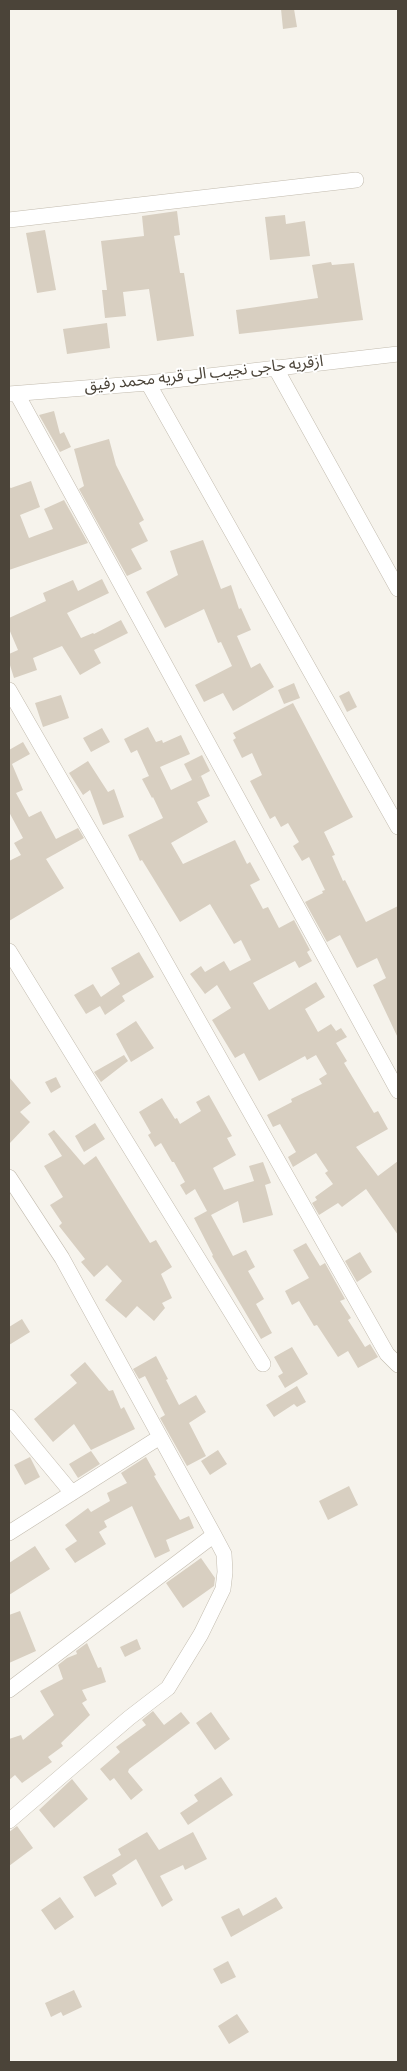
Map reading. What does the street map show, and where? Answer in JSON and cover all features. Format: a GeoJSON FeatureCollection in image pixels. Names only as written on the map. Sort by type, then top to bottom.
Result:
{"type":"FeatureCollection","features":[{"type":"Feature","properties":{"kind":"street"},"geometry":{"type":"LineString","coordinates":[[9,220],[356,180]]}},
{"type":"Feature","properties":{"kind":"street","name":"ازقریه حاجی نجیب الی قریه محمد رفیق"},"geometry":{"type":"LineString","coordinates":[[13,394],[148,383],[398,354]]}},
{"type":"Feature","properties":{"kind":"street"},"geometry":{"type":"LineString","coordinates":[[275,367],[398,590]]}},
{"type":"Feature","properties":{"kind":"street"},"geometry":{"type":"LineString","coordinates":[[148,383],[398,827]]}},
{"type":"Feature","properties":{"kind":"street"},"geometry":{"type":"LineString","coordinates":[[13,394],[398,1091]]}},
{"type":"Feature","properties":{"kind":"street"},"geometry":{"type":"LineString","coordinates":[[9,690],[387,1354],[398,1365]]}},
{"type":"Feature","properties":{"kind":"street"},"geometry":{"type":"LineString","coordinates":[[9,951],[263,1364]]}},
{"type":"Feature","properties":{"kind":"street"},"geometry":{"type":"LineString","coordinates":[[9,1177],[62,1258],[214,1535],[224,1554],[225,1572],[223,1589],[201,1634],[168,1688],[129,1718],[9,1821]]}},
{"type":"Feature","properties":{"kind":"street"},"geometry":{"type":"LineString","coordinates":[[9,1417],[72,1493]]}},
{"type":"Feature","properties":{"kind":"street"},"geometry":{"type":"LineString","coordinates":[[9,1533],[160,1438]]}},
{"type":"Feature","properties":{"kind":"street"},"geometry":{"type":"LineString","coordinates":[[9,1690],[214,1535]]}},
{"type":"Feature","properties":{"kind":"building"},"geometry":{"type":"Polygon","coordinates":[[[281,9],[294,9],[297,27],[283,29],[281,9]]]}},
{"type":"Feature","properties":{"kind":"building"},"geometry":{"type":"Polygon","coordinates":[[[177,211],[180,235],[174,236],[180,273],[184,273],[194,336],[157,341],[149,289],[123,292],[126,316],[105,318],[102,290],[107,290],[101,241],[144,236],[142,216],[177,211]]]}},
{"type":"Feature","properties":{"kind":"building"},"geometry":{"type":"Polygon","coordinates":[[[285,215],[286,224],[305,221],[310,256],[270,260],[265,217],[285,215]]]}},
{"type":"Feature","properties":{"kind":"building"},"geometry":{"type":"Polygon","coordinates":[[[45,230],[56,290],[37,293],[26,233],[45,230]]]}},
{"type":"Feature","properties":{"kind":"building"},"geometry":{"type":"Polygon","coordinates":[[[331,262],[332,265],[354,263],[363,320],[239,334],[236,310],[318,298],[312,265],[331,262]]]}},
{"type":"Feature","properties":{"kind":"building"},"geometry":{"type":"Polygon","coordinates":[[[107,323],[110,348],[67,354],[63,329],[107,323]]]}},
{"type":"Feature","properties":{"kind":"building"},"geometry":{"type":"Polygon","coordinates":[[[54,411],[60,434],[64,432],[71,447],[60,452],[39,415],[54,411]]]}},
{"type":"Feature","properties":{"kind":"building"},"geometry":{"type":"Polygon","coordinates":[[[109,439],[116,465],[144,520],[139,523],[148,541],[131,549],[142,569],[127,576],[79,489],[84,486],[74,449],[109,439]]]}},
{"type":"Feature","properties":{"kind":"building"},"geometry":{"type":"Polygon","coordinates":[[[31,481],[40,507],[20,515],[29,538],[53,529],[44,509],[64,500],[88,543],[9,570],[9,487],[31,481]]]}},
{"type":"Feature","properties":{"kind":"building"},"geometry":{"type":"Polygon","coordinates":[[[203,540],[221,589],[231,585],[239,609],[241,608],[251,630],[237,636],[251,668],[260,663],[274,687],[233,711],[223,693],[204,702],[195,685],[232,666],[221,642],[218,643],[204,609],[165,628],[146,592],[178,575],[170,551],[203,540]]]}},
{"type":"Feature","properties":{"kind":"building"},"geometry":{"type":"Polygon","coordinates":[[[102,579],[109,593],[67,613],[81,638],[94,634],[121,620],[128,633],[94,650],[101,663],[80,675],[62,646],[33,658],[37,670],[14,678],[9,662],[9,654],[18,650],[9,629],[9,618],[46,601],[43,593],[73,580],[78,591],[102,579]]]}},
{"type":"Feature","properties":{"kind":"building"},"geometry":{"type":"Polygon","coordinates":[[[294,683],[300,698],[284,704],[278,690],[294,683]]]}},
{"type":"Feature","properties":{"kind":"building"},"geometry":{"type":"Polygon","coordinates":[[[349,691],[357,707],[347,712],[339,696],[349,691]]]}},
{"type":"Feature","properties":{"kind":"building"},"geometry":{"type":"Polygon","coordinates":[[[61,695],[69,718],[43,727],[35,703],[61,695]]]}},
{"type":"Feature","properties":{"kind":"building"},"geometry":{"type":"Polygon","coordinates":[[[293,703],[353,817],[324,832],[335,855],[332,856],[343,881],[345,880],[366,922],[398,906],[398,1038],[373,985],[386,978],[377,958],[357,968],[340,935],[327,942],[305,902],[323,893],[322,891],[325,890],[309,857],[302,861],[293,846],[299,842],[288,823],[281,827],[275,816],[270,819],[250,781],[262,775],[252,753],[242,758],[233,740],[236,738],[233,733],[293,703]]]}},
{"type":"Feature","properties":{"kind":"building"},"geometry":{"type":"Polygon","coordinates":[[[148,727],[156,742],[162,740],[163,743],[181,735],[190,754],[160,767],[171,790],[192,780],[184,764],[202,755],[210,771],[197,778],[201,776],[210,796],[197,802],[208,822],[171,843],[183,864],[235,840],[247,864],[250,862],[260,880],[250,885],[263,909],[268,907],[279,928],[294,920],[310,950],[307,952],[312,961],[299,968],[295,961],[253,983],[269,1010],[316,982],[325,997],[305,1009],[318,1032],[331,1024],[336,1031],[341,1028],[347,1037],[336,1043],[347,1061],[344,1063],[374,1113],[378,1111],[388,1129],[356,1147],[378,1176],[398,1161],[398,1235],[366,1189],[342,1207],[338,1203],[319,1215],[312,1203],[317,1200],[315,1197],[333,1184],[325,1173],[328,1171],[316,1153],[293,1167],[288,1157],[296,1152],[280,1124],[273,1127],[267,1115],[292,1102],[291,1099],[322,1084],[319,1079],[327,1074],[316,1055],[307,1060],[305,1056],[259,1081],[244,1053],[235,1058],[212,1020],[231,1008],[217,985],[205,994],[190,974],[201,966],[205,972],[224,961],[230,971],[251,960],[241,940],[234,944],[210,904],[180,922],[142,860],[140,861],[128,835],[163,818],[142,779],[149,776],[137,750],[131,753],[124,739],[148,727]]]}},
{"type":"Feature","properties":{"kind":"building"},"geometry":{"type":"Polygon","coordinates":[[[102,728],[110,742],[91,752],[83,738],[102,728]]]}},
{"type":"Feature","properties":{"kind":"building"},"geometry":{"type":"Polygon","coordinates":[[[23,742],[30,754],[12,764],[23,790],[16,793],[29,817],[41,811],[56,839],[78,828],[84,838],[46,859],[64,888],[9,921],[9,861],[21,855],[14,843],[23,838],[9,812],[9,750],[23,742]]]}},
{"type":"Feature","properties":{"kind":"building"},"geometry":{"type":"Polygon","coordinates":[[[88,761],[108,792],[114,789],[124,817],[103,825],[90,790],[83,795],[69,773],[88,761]]]}},
{"type":"Feature","properties":{"kind":"building"},"geometry":{"type":"Polygon","coordinates":[[[139,952],[154,977],[122,996],[125,1001],[105,1015],[100,1006],[86,1014],[74,995],[93,984],[101,997],[120,984],[111,968],[139,952]]]}},
{"type":"Feature","properties":{"kind":"building"},"geometry":{"type":"Polygon","coordinates":[[[136,1021],[154,1048],[131,1062],[116,1034],[136,1021]]]}},
{"type":"Feature","properties":{"kind":"building"},"geometry":{"type":"Polygon","coordinates":[[[124,1055],[128,1061],[101,1082],[94,1072],[124,1055]]]}},
{"type":"Feature","properties":{"kind":"building"},"geometry":{"type":"Polygon","coordinates":[[[9,1077],[31,1103],[20,1112],[30,1122],[9,1144],[9,1077]]]}},
{"type":"Feature","properties":{"kind":"building"},"geometry":{"type":"Polygon","coordinates":[[[56,1077],[61,1087],[51,1093],[45,1082],[56,1077]]]}},
{"type":"Feature","properties":{"kind":"building"},"geometry":{"type":"Polygon","coordinates":[[[209,1095],[232,1136],[227,1138],[236,1155],[213,1168],[224,1190],[254,1181],[249,1166],[263,1162],[271,1183],[265,1185],[273,1215],[243,1223],[238,1201],[211,1215],[233,1256],[246,1250],[255,1267],[248,1271],[264,1299],[256,1304],[272,1333],[261,1339],[212,1256],[194,1218],[207,1211],[195,1189],[186,1195],[180,1185],[185,1182],[174,1162],[172,1162],[161,1143],[155,1147],[148,1135],[151,1133],[139,1112],[162,1098],[180,1124],[201,1111],[196,1102],[209,1095]]]}},
{"type":"Feature","properties":{"kind":"building"},"geometry":{"type":"Polygon","coordinates":[[[95,1123],[105,1139],[84,1152],[75,1136],[95,1123]]]}},
{"type":"Feature","properties":{"kind":"building"},"geometry":{"type":"Polygon","coordinates":[[[54,1130],[84,1165],[96,1156],[150,1243],[156,1240],[172,1267],[161,1274],[172,1298],[162,1303],[165,1308],[154,1321],[137,1306],[126,1318],[105,1300],[122,1281],[107,1265],[94,1277],[81,1262],[85,1259],[59,1226],[62,1223],[50,1205],[63,1197],[44,1166],[62,1156],[48,1134],[54,1130]]]}},
{"type":"Feature","properties":{"kind":"building"},"geometry":{"type":"Polygon","coordinates":[[[306,1243],[320,1266],[325,1263],[345,1299],[340,1301],[351,1318],[348,1320],[365,1347],[370,1344],[378,1357],[358,1368],[348,1351],[338,1357],[317,1325],[314,1326],[299,1301],[292,1305],[285,1291],[309,1278],[293,1250],[306,1243]]]}},
{"type":"Feature","properties":{"kind":"building"},"geometry":{"type":"Polygon","coordinates":[[[360,1252],[372,1272],[357,1282],[345,1261],[360,1252]]]}},
{"type":"Feature","properties":{"kind":"building"},"geometry":{"type":"Polygon","coordinates":[[[22,1319],[30,1332],[9,1345],[9,1327],[22,1319]]]}},
{"type":"Feature","properties":{"kind":"building"},"geometry":{"type":"Polygon","coordinates":[[[292,1347],[308,1374],[285,1388],[278,1376],[283,1373],[274,1357],[292,1347]]]}},
{"type":"Feature","properties":{"kind":"building"},"geometry":{"type":"Polygon","coordinates":[[[156,1356],[179,1405],[196,1395],[206,1412],[189,1423],[206,1456],[187,1466],[160,1418],[165,1415],[145,1376],[139,1379],[133,1369],[156,1356]]]}},
{"type":"Feature","properties":{"kind":"building"},"geometry":{"type":"Polygon","coordinates":[[[85,1362],[109,1391],[113,1390],[121,1409],[124,1407],[135,1429],[91,1450],[74,1424],[53,1442],[34,1419],[77,1383],[70,1375],[85,1362]]]}},
{"type":"Feature","properties":{"kind":"building"},"geometry":{"type":"Polygon","coordinates":[[[297,1386],[306,1402],[297,1407],[294,1404],[274,1417],[266,1405],[297,1386]]]}},
{"type":"Feature","properties":{"kind":"building"},"geometry":{"type":"Polygon","coordinates":[[[218,1450],[227,1464],[210,1475],[201,1461],[218,1450]]]}},
{"type":"Feature","properties":{"kind":"building"},"geometry":{"type":"Polygon","coordinates":[[[91,1451],[100,1464],[78,1478],[69,1464],[91,1451]]]}},
{"type":"Feature","properties":{"kind":"building"},"geometry":{"type":"Polygon","coordinates":[[[30,1457],[40,1477],[25,1485],[14,1465],[30,1457]]]}},
{"type":"Feature","properties":{"kind":"building"},"geometry":{"type":"Polygon","coordinates":[[[146,1457],[156,1475],[154,1476],[180,1520],[189,1516],[194,1528],[166,1540],[170,1551],[155,1558],[132,1506],[104,1521],[107,1527],[99,1532],[106,1544],[75,1563],[65,1549],[77,1541],[65,1525],[88,1508],[91,1512],[110,1501],[107,1493],[127,1483],[121,1473],[146,1457]]]}},
{"type":"Feature","properties":{"kind":"building"},"geometry":{"type":"Polygon","coordinates":[[[349,1486],[358,1505],[328,1520],[319,1501],[349,1486]]]}},
{"type":"Feature","properties":{"kind":"building"},"geometry":{"type":"Polygon","coordinates":[[[35,1546],[50,1569],[9,1595],[9,1563],[35,1546]]]}},
{"type":"Feature","properties":{"kind":"building"},"geometry":{"type":"Polygon","coordinates":[[[201,1558],[215,1578],[214,1586],[183,1608],[166,1583],[201,1558]]]}},
{"type":"Feature","properties":{"kind":"building"},"geometry":{"type":"Polygon","coordinates":[[[20,1611],[36,1651],[9,1663],[9,1615],[20,1611]]]}},
{"type":"Feature","properties":{"kind":"building"},"geometry":{"type":"Polygon","coordinates":[[[137,1639],[141,1649],[125,1657],[120,1647],[137,1639]]]}},
{"type":"Feature","properties":{"kind":"building"},"geometry":{"type":"Polygon","coordinates":[[[87,1643],[98,1668],[101,1667],[106,1682],[82,1690],[87,1700],[82,1703],[90,1715],[61,1743],[63,1746],[48,1757],[52,1762],[22,1783],[15,1775],[9,1780],[9,1739],[21,1735],[23,1740],[54,1715],[40,1691],[63,1679],[58,1665],[67,1658],[77,1654],[76,1651],[87,1643]]]}},
{"type":"Feature","properties":{"kind":"building"},"geometry":{"type":"Polygon","coordinates":[[[153,1711],[164,1725],[181,1712],[190,1723],[129,1769],[128,1772],[143,1790],[131,1800],[114,1778],[110,1781],[100,1769],[120,1752],[116,1747],[146,1725],[142,1720],[153,1711]]]}},
{"type":"Feature","properties":{"kind":"building"},"geometry":{"type":"Polygon","coordinates":[[[211,1712],[230,1739],[215,1750],[196,1723],[211,1712]]]}},
{"type":"Feature","properties":{"kind":"building"},"geometry":{"type":"Polygon","coordinates":[[[221,1777],[233,1795],[188,1825],[180,1813],[198,1801],[194,1795],[221,1777]]]}},
{"type":"Feature","properties":{"kind":"building"},"geometry":{"type":"Polygon","coordinates":[[[72,1779],[88,1799],[54,1828],[39,1810],[72,1779]]]}},
{"type":"Feature","properties":{"kind":"building"},"geometry":{"type":"Polygon","coordinates":[[[17,1826],[33,1848],[9,1866],[9,1832],[17,1826]]]}},
{"type":"Feature","properties":{"kind":"building"},"geometry":{"type":"Polygon","coordinates":[[[147,1832],[159,1850],[193,1832],[207,1859],[185,1870],[183,1865],[160,1876],[173,1900],[162,1907],[136,1859],[112,1875],[117,1884],[95,1897],[83,1877],[121,1855],[118,1849],[147,1832]]]}},
{"type":"Feature","properties":{"kind":"building"},"geometry":{"type":"Polygon","coordinates":[[[60,1897],[74,1917],[55,1930],[41,1910],[60,1897]]]}},
{"type":"Feature","properties":{"kind":"building"},"geometry":{"type":"Polygon","coordinates":[[[276,1897],[283,1908],[231,1937],[221,1917],[239,1908],[243,1916],[276,1897]]]}},
{"type":"Feature","properties":{"kind":"building"},"geometry":{"type":"Polygon","coordinates":[[[228,1961],[236,1977],[221,1984],[213,1969],[228,1961]]]}},
{"type":"Feature","properties":{"kind":"building"},"geometry":{"type":"Polygon","coordinates":[[[74,1990],[82,2007],[63,2016],[61,2012],[51,2017],[45,2003],[74,1990]]]}},
{"type":"Feature","properties":{"kind":"building"},"geometry":{"type":"Polygon","coordinates":[[[237,2014],[249,2032],[229,2044],[218,2026],[237,2014]]]}}]}
